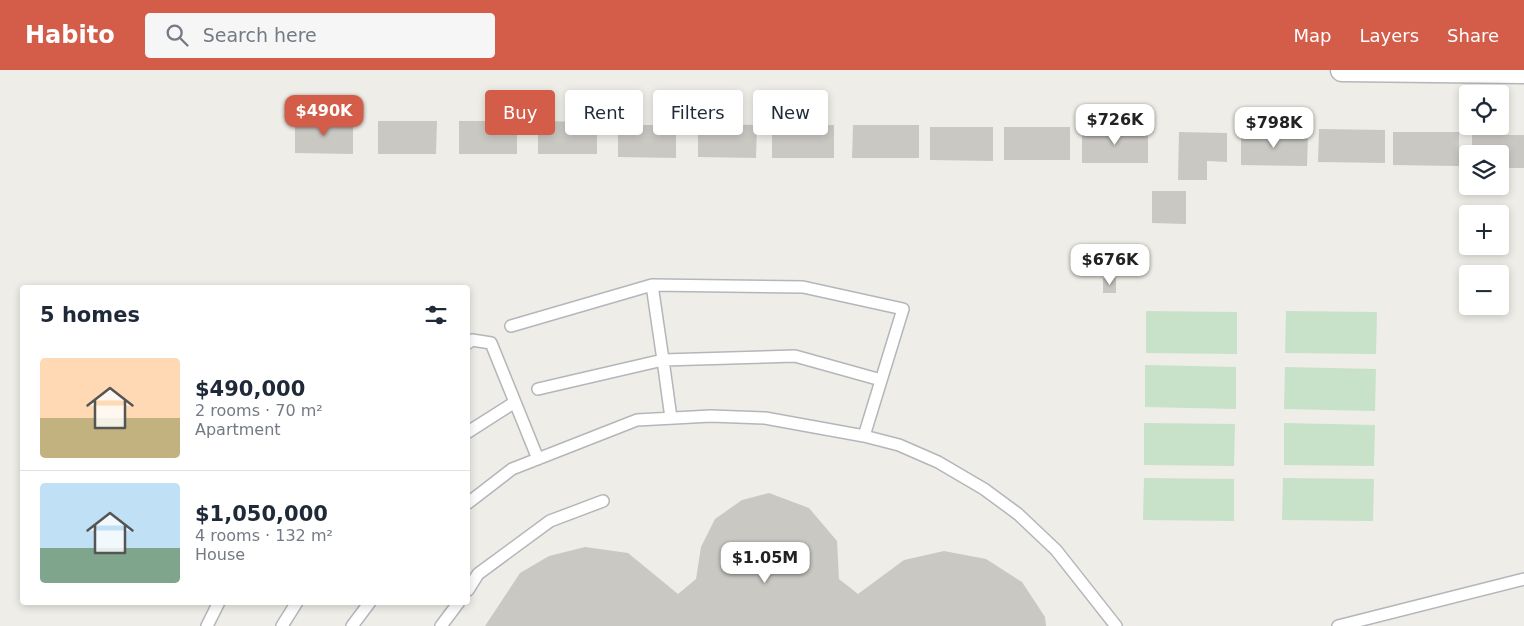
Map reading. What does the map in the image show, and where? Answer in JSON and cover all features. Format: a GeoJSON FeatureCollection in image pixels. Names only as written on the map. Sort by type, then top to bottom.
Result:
{"type":"FeatureCollection","features":[{"type":"Feature","properties":{"kind":"street"},"geometry":{"type":"LineString","coordinates":[[1342,70],[1524,72]]}},
{"type":"Feature","properties":{"kind":"lane"},"geometry":{"type":"LineString","coordinates":[[510,326],[652,285],[803,287],[903,309],[864,436]]}},
{"type":"Feature","properties":{"kind":"lane"},"geometry":{"type":"LineString","coordinates":[[652,285],[671,418]]}},
{"type":"Feature","properties":{"kind":"lane"},"geometry":{"type":"LineString","coordinates":[[470,342],[472,340],[491,343],[538,459]]}},
{"type":"Feature","properties":{"kind":"lane"},"geometry":{"type":"LineString","coordinates":[[538,388],[663,360],[795,356],[881,380]]}},
{"type":"Feature","properties":{"kind":"lane"},"geometry":{"type":"LineString","coordinates":[[470,431],[515,402]]}},
{"type":"Feature","properties":{"kind":"lane"},"geometry":{"type":"LineString","coordinates":[[470,501],[512,469],[637,420],[765,418],[864,436],[899,445],[938,462],[984,489],[1018,514],[1056,550],[1116,626]]}},
{"type":"Feature","properties":{"kind":"lane"},"geometry":{"type":"LineString","coordinates":[[470,587],[478,574],[550,522],[603,501]]}},
{"type":"Feature","properties":{"kind":"lane"},"geometry":{"type":"LineString","coordinates":[[1338,626],[1524,579]]}},
{"type":"Feature","properties":{"kind":"lane"},"geometry":{"type":"LineString","coordinates":[[207,626],[218,605]]}},
{"type":"Feature","properties":{"kind":"lane"},"geometry":{"type":"LineString","coordinates":[[282,626],[295,605]]}},
{"type":"Feature","properties":{"kind":"lane"},"geometry":{"type":"LineString","coordinates":[[352,626],[368,605]]}},
{"type":"Feature","properties":{"kind":"lane"},"geometry":{"type":"LineString","coordinates":[[441,626],[457,605]]}},
{"type":"Feature","properties":{"kind":"green space"},"geometry":{"type":"Polygon","coordinates":[[[1146,311],[1237,312],[1237,354],[1146,353],[1146,311]]]}},
{"type":"Feature","properties":{"kind":"green space"},"geometry":{"type":"Polygon","coordinates":[[[1286,311],[1377,312],[1376,354],[1285,353],[1286,311]]]}},
{"type":"Feature","properties":{"kind":"green space"},"geometry":{"type":"Polygon","coordinates":[[[1145,365],[1236,367],[1236,409],[1145,407],[1145,365]]]}},
{"type":"Feature","properties":{"kind":"green space"},"geometry":{"type":"Polygon","coordinates":[[[1285,367],[1376,369],[1375,411],[1284,409],[1285,367]]]}},
{"type":"Feature","properties":{"kind":"green space"},"geometry":{"type":"Polygon","coordinates":[[[1144,423],[1235,424],[1234,466],[1144,465],[1144,423]]]}},
{"type":"Feature","properties":{"kind":"green space"},"geometry":{"type":"Polygon","coordinates":[[[1284,423],[1375,425],[1374,466],[1284,465],[1284,423]]]}},
{"type":"Feature","properties":{"kind":"green space"},"geometry":{"type":"Polygon","coordinates":[[[1144,478],[1234,479],[1234,521],[1143,520],[1144,478]]]}},
{"type":"Feature","properties":{"kind":"green space"},"geometry":{"type":"Polygon","coordinates":[[[1283,478],[1374,479],[1373,521],[1282,520],[1283,478]]]}},
{"type":"Feature","properties":{"kind":"building"},"geometry":{"type":"Polygon","coordinates":[[[295,121],[353,121],[353,154],[295,153],[295,121]]]}},
{"type":"Feature","properties":{"kind":"building"},"geometry":{"type":"Polygon","coordinates":[[[378,121],[437,121],[436,154],[378,154],[378,121]]]}},
{"type":"Feature","properties":{"kind":"building"},"geometry":{"type":"Polygon","coordinates":[[[459,121],[485,121],[485,135],[517,135],[517,154],[459,154],[459,121]]]}},
{"type":"Feature","properties":{"kind":"building"},"geometry":{"type":"Polygon","coordinates":[[[555,121],[565,121],[565,135],[597,135],[597,154],[538,154],[538,135],[555,135],[555,121]]]}},
{"type":"Feature","properties":{"kind":"building"},"geometry":{"type":"Polygon","coordinates":[[[643,125],[653,125],[653,135],[676,135],[676,158],[618,157],[618,135],[643,135],[643,125]]]}},
{"type":"Feature","properties":{"kind":"building"},"geometry":{"type":"Polygon","coordinates":[[[743,125],[753,125],[753,135],[757,135],[756,158],[698,157],[698,135],[743,135],[743,125]]]}},
{"type":"Feature","properties":{"kind":"building"},"geometry":{"type":"Polygon","coordinates":[[[828,125],[834,125],[834,158],[772,158],[772,135],[828,135],[828,125]]]}},
{"type":"Feature","properties":{"kind":"building"},"geometry":{"type":"Polygon","coordinates":[[[853,125],[919,125],[919,158],[852,158],[853,125]]]}},
{"type":"Feature","properties":{"kind":"building"},"geometry":{"type":"Polygon","coordinates":[[[930,127],[993,127],[993,161],[930,160],[930,127]]]}},
{"type":"Feature","properties":{"kind":"building"},"geometry":{"type":"Polygon","coordinates":[[[1004,127],[1070,127],[1070,160],[1004,160],[1004,127]]]}},
{"type":"Feature","properties":{"kind":"building"},"geometry":{"type":"Polygon","coordinates":[[[1319,129],[1385,130],[1385,163],[1318,162],[1319,129]]]}},
{"type":"Feature","properties":{"kind":"building"},"geometry":{"type":"Polygon","coordinates":[[[1082,130],[1148,130],[1148,163],[1082,163],[1082,130]]]}},
{"type":"Feature","properties":{"kind":"building"},"geometry":{"type":"Polygon","coordinates":[[[1179,132],[1227,133],[1227,162],[1207,161],[1207,180],[1178,180],[1179,132]]]}},
{"type":"Feature","properties":{"kind":"building"},"geometry":{"type":"Polygon","coordinates":[[[1393,132],[1459,132],[1459,166],[1393,165],[1393,132]]]}},
{"type":"Feature","properties":{"kind":"building"},"geometry":{"type":"Polygon","coordinates":[[[1241,133],[1308,133],[1307,166],[1241,165],[1241,133]]]}},
{"type":"Feature","properties":{"kind":"building"},"geometry":{"type":"Polygon","coordinates":[[[1472,135],[1524,135],[1524,168],[1509,168],[1509,145],[1472,145],[1472,135]]]}},
{"type":"Feature","properties":{"kind":"building"},"geometry":{"type":"Polygon","coordinates":[[[1152,191],[1186,191],[1186,224],[1152,223],[1152,191]]]}},
{"type":"Feature","properties":{"kind":"building"},"geometry":{"type":"Polygon","coordinates":[[[1103,278],[1116,278],[1116,293],[1103,293],[1103,278]]]}},
{"type":"Feature","properties":{"kind":"building"},"geometry":{"type":"Polygon","coordinates":[[[769,493],[809,508],[837,541],[839,579],[858,594],[904,560],[944,551],[986,559],[1022,582],[1045,617],[1046,626],[485,626],[520,573],[549,556],[585,547],[628,553],[678,594],[696,579],[701,547],[715,519],[742,500],[769,493]]]}}]}
